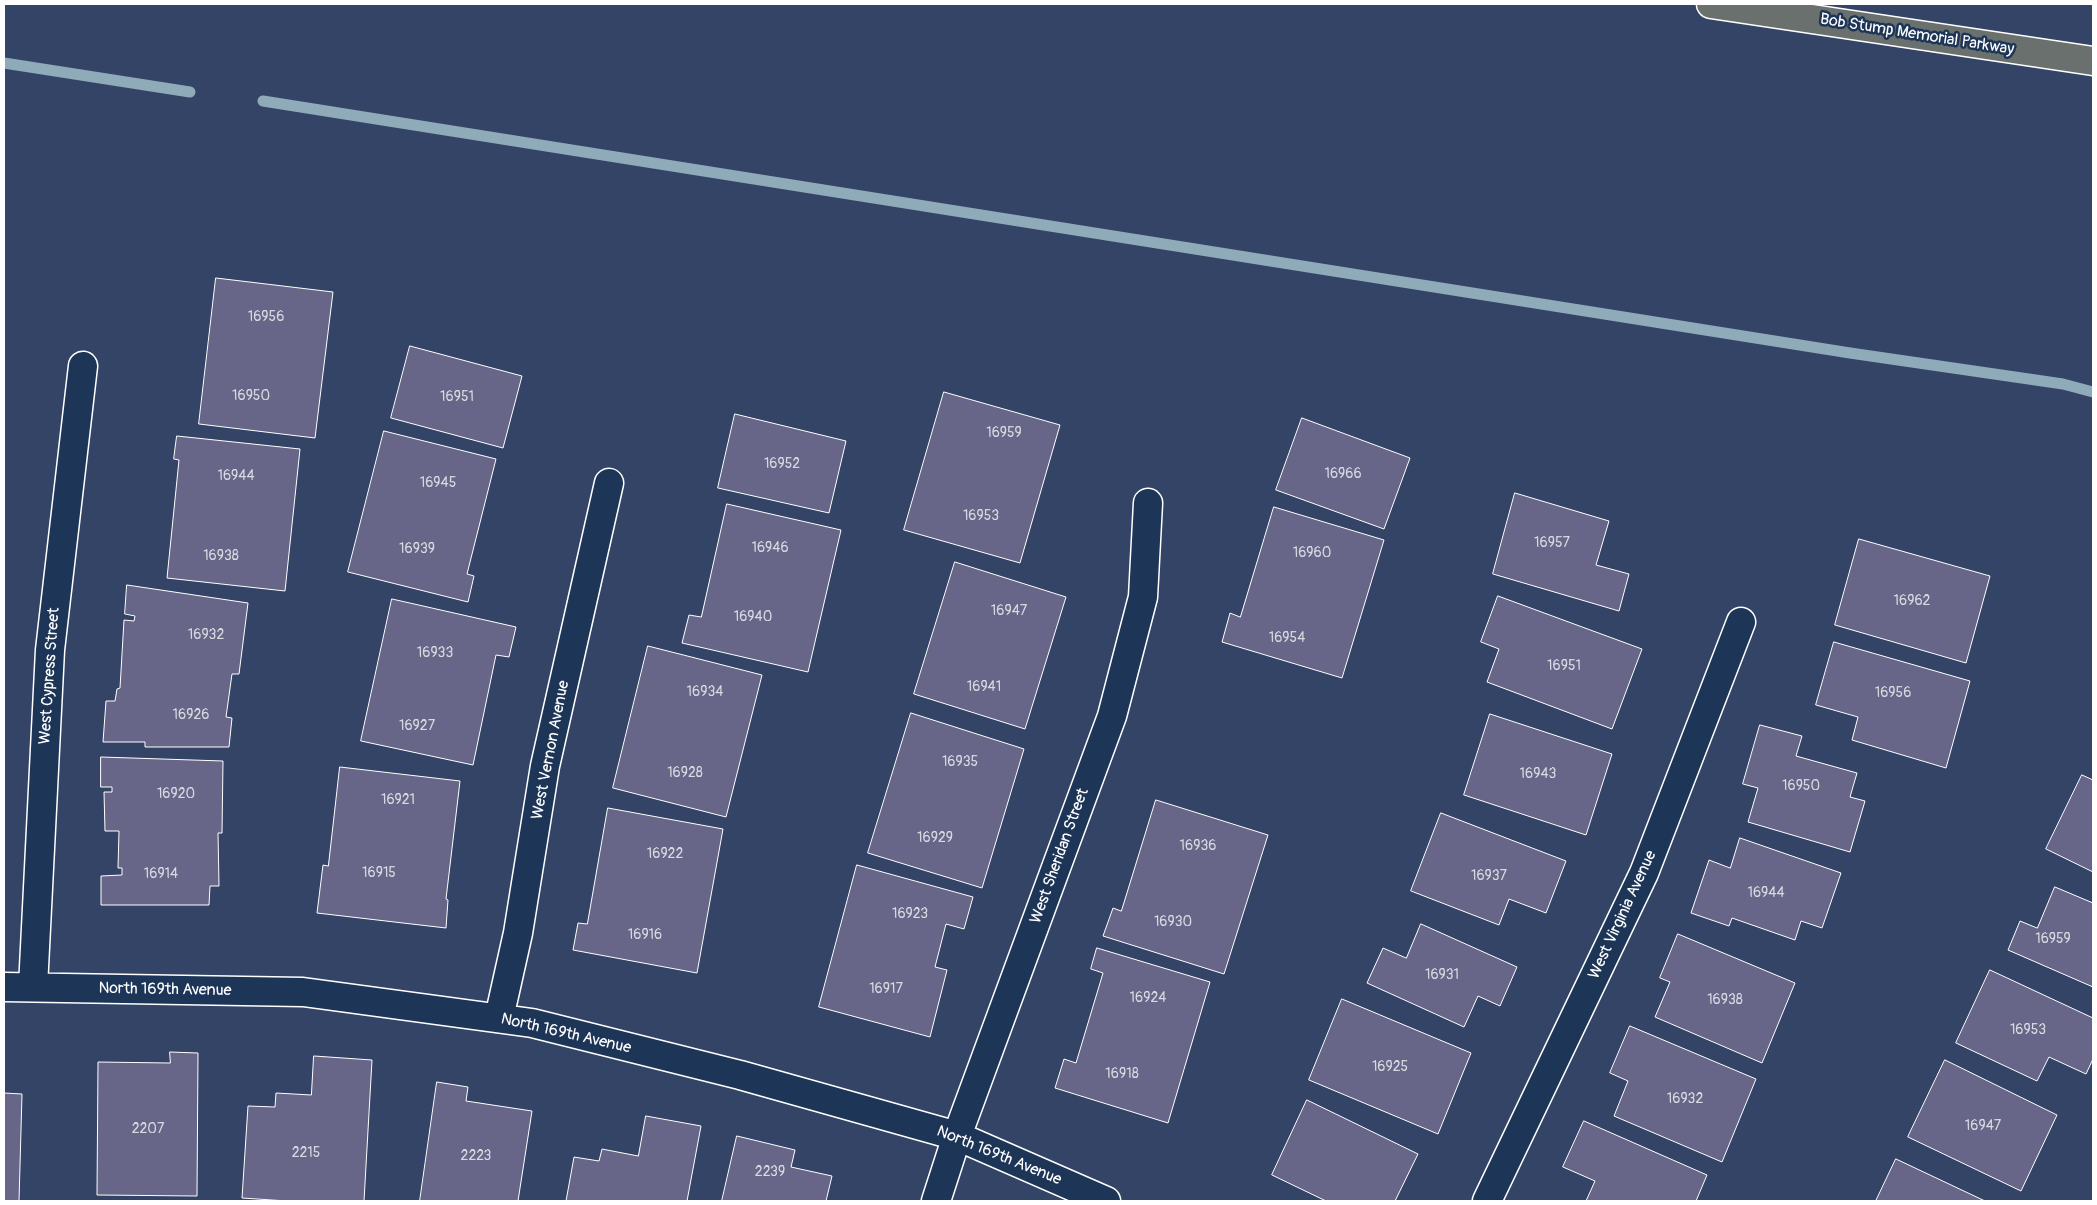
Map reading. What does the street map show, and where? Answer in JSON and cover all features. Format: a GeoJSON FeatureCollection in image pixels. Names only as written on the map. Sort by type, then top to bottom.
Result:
{"type":"FeatureCollection","features":[{"type":"Feature","properties":{"kind":"highway","name":"Bob Stump Memorial Parkway"},"geometry":{"type":"LineString","coordinates":[[1711,4],[2093,61]]}},
{"type":"Feature","properties":{"kind":"street","name":"West Cypress Street"},"geometry":{"type":"LineString","coordinates":[[33,987],[50,650],[83,366]]}},
{"type":"Feature","properties":{"kind":"street","name":"West Vernon Avenue"},"geometry":{"type":"LineString","coordinates":[[500,1018],[518,933],[545,766],[609,484]]}},
{"type":"Feature","properties":{"kind":"street","name":"West Sheridan Street"},"geometry":{"type":"LineString","coordinates":[[936,1201],[957,1136],[1112,716],[1143,597],[1148,503]]}},
{"type":"Feature","properties":{"kind":"street","name":"West Virginia Avenue"},"geometry":{"type":"LineString","coordinates":[[1487,1201],[1644,873],[1741,622]]}},
{"type":"Feature","properties":{"kind":"street","name":"North 169th Avenue"},"geometry":{"type":"LineString","coordinates":[[4,987],[303,992],[532,1023],[740,1075],[957,1136],[1106,1201]]}},
{"type":"Feature","properties":{"kind":"building"},"geometry":{"type":"Polygon","coordinates":[[[216,278],[333,292],[315,438],[199,424],[216,278]]]}},
{"type":"Feature","properties":{"kind":"building"},"geometry":{"type":"Polygon","coordinates":[[[410,346],[522,376],[503,448],[391,418],[410,346]]]}},
{"type":"Feature","properties":{"kind":"building"},"geometry":{"type":"Polygon","coordinates":[[[944,392],[1060,425],[1020,563],[904,530],[944,392]]]}},
{"type":"Feature","properties":{"kind":"building"},"geometry":{"type":"Polygon","coordinates":[[[735,414],[846,441],[829,513],[718,488],[735,414]]]}},
{"type":"Feature","properties":{"kind":"building"},"geometry":{"type":"Polygon","coordinates":[[[1302,418],[1410,458],[1384,529],[1276,490],[1302,418]]]}},
{"type":"Feature","properties":{"kind":"building"},"geometry":{"type":"Polygon","coordinates":[[[384,431],[496,459],[467,574],[474,576],[468,602],[348,572],[384,431]]]}},
{"type":"Feature","properties":{"kind":"building"},"geometry":{"type":"Polygon","coordinates":[[[177,436],[300,449],[285,591],[167,578],[179,460],[174,459],[177,436]]]}},
{"type":"Feature","properties":{"kind":"building"},"geometry":{"type":"Polygon","coordinates":[[[1515,493],[1609,521],[1596,565],[1629,574],[1619,611],[1493,574],[1515,493]]]}},
{"type":"Feature","properties":{"kind":"building"},"geometry":{"type":"Polygon","coordinates":[[[727,504],[841,530],[808,672],[682,643],[689,615],[701,617],[727,504]]]}},
{"type":"Feature","properties":{"kind":"building"},"geometry":{"type":"Polygon","coordinates":[[[1274,507],[1384,540],[1342,678],[1222,642],[1230,613],[1240,617],[1274,507]]]}},
{"type":"Feature","properties":{"kind":"building"},"geometry":{"type":"Polygon","coordinates":[[[1859,539],[1990,576],[1966,663],[1835,625],[1859,539]]]}},
{"type":"Feature","properties":{"kind":"building"},"geometry":{"type":"Polygon","coordinates":[[[955,562],[1066,597],[1025,729],[914,694],[955,562]]]}},
{"type":"Feature","properties":{"kind":"building"},"geometry":{"type":"Polygon","coordinates":[[[127,585],[248,603],[239,674],[232,674],[226,717],[232,718],[229,747],[145,747],[145,742],[103,742],[106,701],[115,701],[117,689],[120,688],[124,620],[134,621],[135,616],[125,614],[127,585]]]}},
{"type":"Feature","properties":{"kind":"building"},"geometry":{"type":"Polygon","coordinates":[[[1498,596],[1642,649],[1612,729],[1487,682],[1499,649],[1481,642],[1498,596]]]}},
{"type":"Feature","properties":{"kind":"building"},"geometry":{"type":"Polygon","coordinates":[[[392,599],[516,627],[509,657],[496,655],[473,765],[361,741],[392,599]]]}},
{"type":"Feature","properties":{"kind":"building"},"geometry":{"type":"Polygon","coordinates":[[[1834,642],[1970,681],[1946,768],[1852,740],[1858,717],[1816,705],[1834,642]]]}},
{"type":"Feature","properties":{"kind":"building"},"geometry":{"type":"Polygon","coordinates":[[[648,646],[762,675],[726,817],[613,788],[648,646]]]}},
{"type":"Feature","properties":{"kind":"building"},"geometry":{"type":"Polygon","coordinates":[[[911,713],[1024,749],[982,888],[868,853],[911,713]]]}},
{"type":"Feature","properties":{"kind":"building"},"geometry":{"type":"Polygon","coordinates":[[[1490,714],[1612,754],[1586,835],[1464,795],[1490,714]]]}},
{"type":"Feature","properties":{"kind":"building"},"geometry":{"type":"Polygon","coordinates":[[[1760,725],[1802,736],[1796,756],[1857,773],[1850,797],[1865,801],[1850,852],[1748,822],[1758,788],[1743,784],[1760,725]]]}},
{"type":"Feature","properties":{"kind":"building"},"geometry":{"type":"Polygon","coordinates":[[[101,757],[223,761],[222,833],[218,833],[219,886],[210,886],[209,905],[101,905],[101,876],[122,875],[122,868],[118,868],[119,831],[105,831],[104,792],[112,792],[112,787],[101,787],[101,757]]]}},
{"type":"Feature","properties":{"kind":"building"},"geometry":{"type":"Polygon","coordinates":[[[340,767],[460,781],[446,899],[448,900],[446,928],[317,913],[323,865],[328,866],[340,767]]]}},
{"type":"Feature","properties":{"kind":"building"},"geometry":{"type":"Polygon","coordinates":[[[2082,775],[2093,780],[2093,872],[2046,849],[2082,775]]]}},
{"type":"Feature","properties":{"kind":"building"},"geometry":{"type":"Polygon","coordinates":[[[1156,800],[1268,835],[1224,974],[1103,936],[1113,908],[1121,911],[1156,800]]]}},
{"type":"Feature","properties":{"kind":"building"},"geometry":{"type":"Polygon","coordinates":[[[608,808],[723,829],[697,973],[573,950],[578,923],[587,924],[608,808]]]}},
{"type":"Feature","properties":{"kind":"building"},"geometry":{"type":"Polygon","coordinates":[[[1441,813],[1566,861],[1546,913],[1509,899],[1499,925],[1411,891],[1441,813]]]}},
{"type":"Feature","properties":{"kind":"building"},"geometry":{"type":"Polygon","coordinates":[[[1740,838],[1841,873],[1822,928],[1801,921],[1795,940],[1732,918],[1729,926],[1691,913],[1709,860],[1730,868],[1740,838]]]}},
{"type":"Feature","properties":{"kind":"building"},"geometry":{"type":"Polygon","coordinates":[[[857,865],[973,897],[964,929],[946,924],[935,967],[947,970],[930,1037],[819,1007],[857,865]]]}},
{"type":"Feature","properties":{"kind":"building"},"geometry":{"type":"Polygon","coordinates":[[[2055,887],[2093,903],[2093,987],[2008,950],[2020,921],[2037,928],[2055,887]]]}},
{"type":"Feature","properties":{"kind":"building"},"geometry":{"type":"Polygon","coordinates":[[[1421,924],[1517,967],[1500,1006],[1478,996],[1464,1027],[1367,983],[1383,948],[1406,958],[1421,924]]]}},
{"type":"Feature","properties":{"kind":"building"},"geometry":{"type":"Polygon","coordinates":[[[1678,934],[1795,983],[1762,1063],[1655,1017],[1670,982],[1660,978],[1678,934]]]}},
{"type":"Feature","properties":{"kind":"building"},"geometry":{"type":"Polygon","coordinates":[[[1097,948],[1210,982],[1168,1123],[1055,1088],[1064,1059],[1076,1063],[1103,973],[1091,969],[1097,948]]]}},
{"type":"Feature","properties":{"kind":"building"},"geometry":{"type":"Polygon","coordinates":[[[1990,970],[2093,1018],[2093,1059],[2086,1074],[2049,1057],[2037,1081],[1956,1043],[1990,970]]]}},
{"type":"Feature","properties":{"kind":"building"},"geometry":{"type":"Polygon","coordinates":[[[1342,999],[1471,1053],[1438,1134],[1309,1080],[1342,999]]]}},
{"type":"Feature","properties":{"kind":"building"},"geometry":{"type":"Polygon","coordinates":[[[1630,1026],[1756,1079],[1722,1162],[1614,1116],[1628,1081],[1610,1073],[1630,1026]]]}},
{"type":"Feature","properties":{"kind":"building"},"geometry":{"type":"Polygon","coordinates":[[[170,1052],[198,1053],[197,1196],[97,1195],[98,1062],[170,1063],[170,1052]]]}},
{"type":"Feature","properties":{"kind":"building"},"geometry":{"type":"Polygon","coordinates":[[[314,1056],[372,1060],[364,1201],[287,1201],[242,1198],[248,1106],[275,1107],[276,1093],[311,1095],[314,1056]]]}},
{"type":"Feature","properties":{"kind":"building"},"geometry":{"type":"Polygon","coordinates":[[[1945,1060],[2057,1115],[2021,1191],[1908,1137],[1945,1060]]]}},
{"type":"Feature","properties":{"kind":"building"},"geometry":{"type":"Polygon","coordinates":[[[437,1082],[468,1087],[466,1101],[532,1111],[518,1201],[420,1201],[437,1082]]]}},
{"type":"Feature","properties":{"kind":"building"},"geometry":{"type":"Polygon","coordinates":[[[4,1093],[22,1094],[19,1201],[4,1201],[4,1093]]]}},
{"type":"Feature","properties":{"kind":"building"},"geometry":{"type":"Polygon","coordinates":[[[1307,1100],[1418,1154],[1395,1201],[1326,1201],[1272,1175],[1307,1100]]]}},
{"type":"Feature","properties":{"kind":"building"},"geometry":{"type":"Polygon","coordinates":[[[646,1116],[701,1126],[687,1201],[566,1201],[574,1157],[599,1161],[602,1149],[638,1156],[646,1116]]]}},
{"type":"Feature","properties":{"kind":"building"},"geometry":{"type":"Polygon","coordinates":[[[1584,1121],[1707,1175],[1696,1201],[1586,1201],[1595,1181],[1563,1167],[1584,1121]]]}},
{"type":"Feature","properties":{"kind":"building"},"geometry":{"type":"Polygon","coordinates":[[[737,1136],[795,1150],[791,1167],[832,1176],[826,1201],[722,1201],[737,1136]]]}},
{"type":"Feature","properties":{"kind":"building"},"geometry":{"type":"Polygon","coordinates":[[[1896,1159],[1985,1201],[1876,1201],[1896,1159]]]}},
{"type":"Feature","properties":{"kind":"waterway"},"geometry":{"type":"LineString","coordinates":[[4,63],[190,92]]}},
{"type":"Feature","properties":{"kind":"waterway"},"geometry":{"type":"LineString","coordinates":[[263,101],[1850,353],[2063,384],[2093,392]]}}]}
